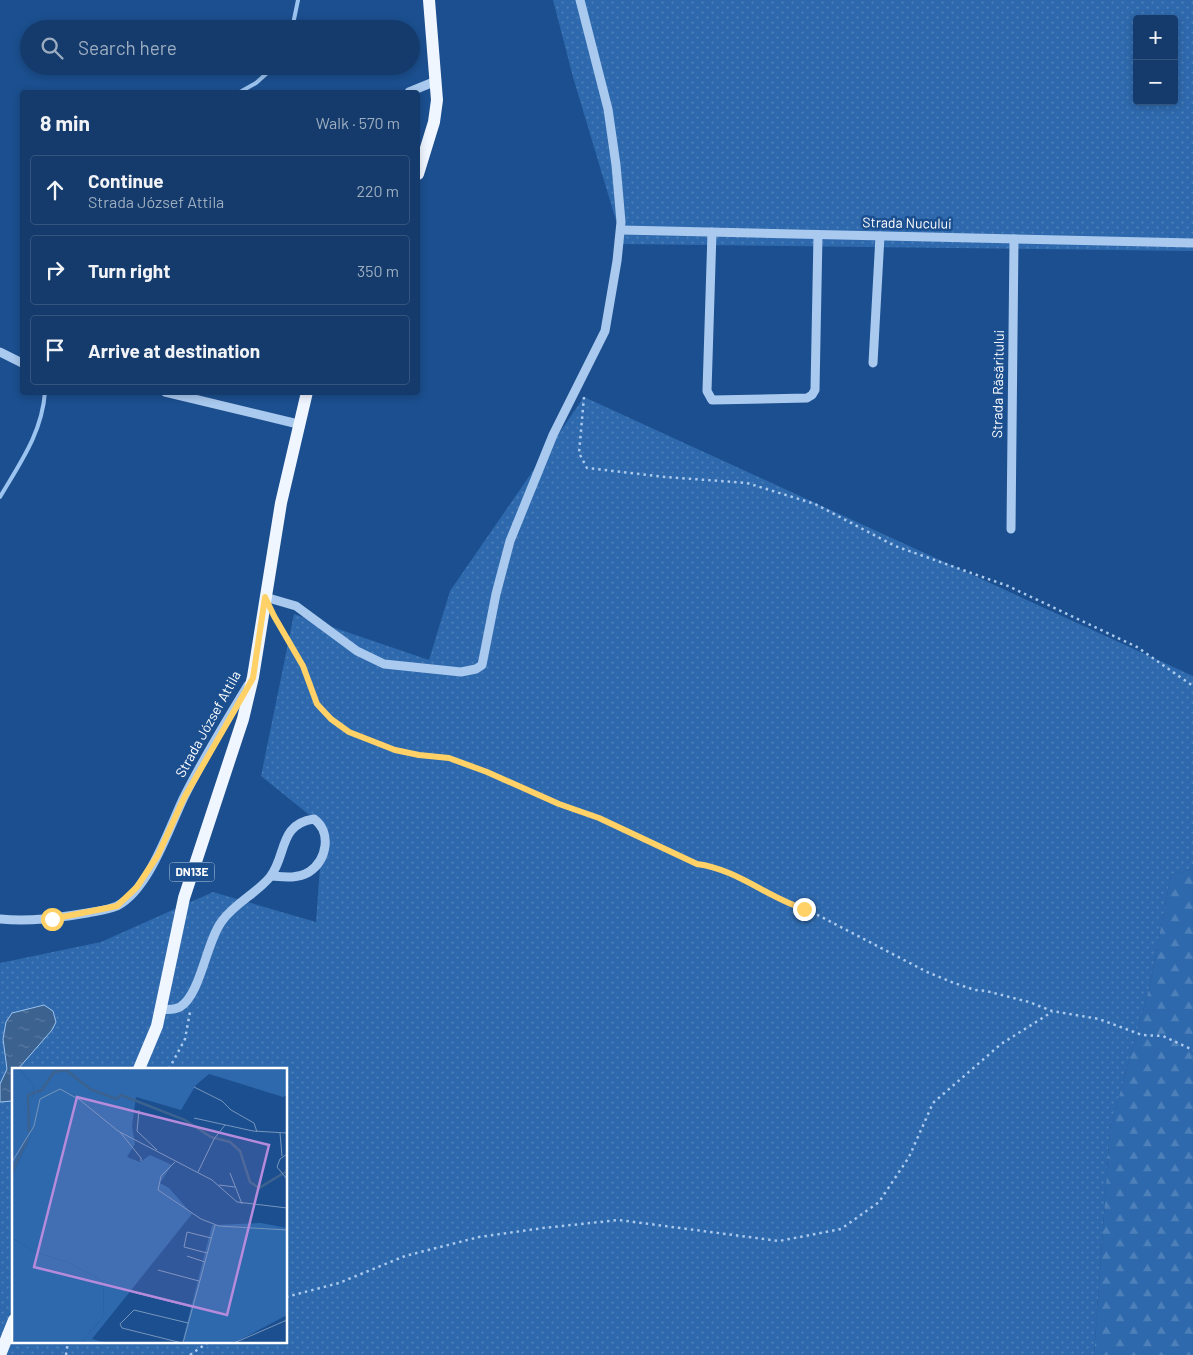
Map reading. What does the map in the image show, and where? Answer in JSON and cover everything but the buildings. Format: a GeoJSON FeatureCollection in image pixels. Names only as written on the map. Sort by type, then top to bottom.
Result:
{"type":"FeatureCollection","features":[{"type":"Feature","properties":{"kind":"main road"},"geometry":{"type":"LineString","coordinates":[[420,168],[434,122],[437,100],[429,0]]}},
{"type":"Feature","properties":{"kind":"main road","name":"Strada József Attila"},"geometry":{"type":"LineString","coordinates":[[253,678],[281,503],[306,395]]}},
{"type":"Feature","properties":{"kind":"main road","name":"DN13E"},"geometry":{"type":"LineString","coordinates":[[139,1068],[152,1040],[161,1009],[184,898],[236,742],[253,678]]}},
{"type":"Feature","properties":{"kind":"main road"},"geometry":{"type":"LineString","coordinates":[[0,1355],[12,1325]]}},
{"type":"Feature","properties":{"kind":"street"},"geometry":{"type":"LineString","coordinates":[[265,597],[296,606],[350,646],[384,664],[460,672],[476,669],[482,665],[496,594],[510,541],[553,435],[605,331],[621,230],[621,202],[608,109],[580,0]]}},
{"type":"Feature","properties":{"kind":"street"},"geometry":{"type":"LineString","coordinates":[[414,90],[436,80]]}},
{"type":"Feature","properties":{"kind":"street","name":"Strada Nucului"},"geometry":{"type":"LineString","coordinates":[[621,230],[1193,243]]}},
{"type":"Feature","properties":{"kind":"street"},"geometry":{"type":"LineString","coordinates":[[712,232],[707,392],[712,400],[807,398],[812,395],[815,390],[818,235]]}},
{"type":"Feature","properties":{"kind":"street"},"geometry":{"type":"LineString","coordinates":[[873,363],[880,236]]}},
{"type":"Feature","properties":{"kind":"street","name":"Strada Răsăritului"},"geometry":{"type":"LineString","coordinates":[[1010,529],[1014,239]]}},
{"type":"Feature","properties":{"kind":"street"},"geometry":{"type":"LineString","coordinates":[[0,352],[20,362]]}},
{"type":"Feature","properties":{"kind":"street"},"geometry":{"type":"LineString","coordinates":[[177,395],[298,424]]}},
{"type":"Feature","properties":{"kind":"street","name":"Strada József Attila"},"geometry":{"type":"LineString","coordinates":[[0,919],[20,921],[52,919],[105,910],[117,906],[126,899],[158,855],[184,798],[253,678]]}},
{"type":"Feature","properties":{"kind":"street"},"geometry":{"type":"LineString","coordinates":[[161,1009],[173,1010],[180,1007],[191,993],[221,921],[271,876],[288,834],[295,826],[314,819],[320,824],[326,847],[320,863],[308,872],[291,878],[271,876]]}},
{"type":"Feature","properties":{"kind":"path"},"geometry":{"type":"LineString","coordinates":[[586,388],[578,453],[587,468],[666,477],[747,483],[815,504],[895,546],[1008,586],[1128,643],[1193,686]]}},
{"type":"Feature","properties":{"kind":"path"},"geometry":{"type":"LineString","coordinates":[[265,597],[303,666],[317,704],[331,719],[349,732],[395,750],[449,758],[487,772],[559,804],[599,818],[697,864],[709,866],[752,883],[927,972],[975,990],[1029,1002],[1052,1012],[1099,1019],[1142,1035],[1163,1036],[1193,1050]]}},
{"type":"Feature","properties":{"kind":"path"},"geometry":{"type":"LineString","coordinates":[[170,1068],[185,1039],[191,993]]}},
{"type":"Feature","properties":{"kind":"path"},"geometry":{"type":"LineString","coordinates":[[288,1296],[339,1283],[405,1256],[478,1237],[543,1228],[619,1220],[779,1242],[841,1229],[879,1202],[909,1157],[933,1104],[1001,1044],[1052,1012]]}},
{"type":"Feature","properties":{"kind":"path"},"geometry":{"type":"LineString","coordinates":[[66,1355],[68,1342]]}},
{"type":"Feature","properties":{"kind":"path"},"geometry":{"type":"LineString","coordinates":[[190,1355],[209,1342]]}},
{"type":"Feature","properties":{"kind":"green space"},"geometry":{"type":"Polygon","coordinates":[[[553,0],[1193,0],[1193,251],[623,244],[573,77],[553,0]]]}},
{"type":"Feature","properties":{"kind":"green space"},"geometry":{"type":"Polygon","coordinates":[[[584,397],[1193,676],[1193,869],[1171,875],[1149,989],[1110,1129],[1094,1355],[0,1355],[0,963],[101,942],[213,892],[316,922],[323,826],[261,776],[294,614],[429,660],[450,591],[584,397]]]}},
{"type":"Feature","properties":{"kind":"green space"},"geometry":{"type":"Polygon","coordinates":[[[1193,869],[1193,1355],[1094,1355],[1110,1129],[1149,989],[1171,875],[1193,869]]]}},
{"type":"Feature","properties":{"kind":"water"},"geometry":{"type":"Polygon","coordinates":[[[44,1005],[53,1011],[56,1022],[52,1030],[19,1068],[12,1068],[12,1101],[0,1102],[0,1084],[7,1069],[3,1039],[6,1022],[12,1013],[44,1005]]]}},
{"type":"Feature","properties":{"kind":"waterway"},"geometry":{"type":"LineString","coordinates":[[294,20],[298,0]]}},
{"type":"Feature","properties":{"kind":"waterway"},"geometry":{"type":"LineString","coordinates":[[244,90],[265,75]]}},
{"type":"Feature","properties":{"kind":"waterway"},"geometry":{"type":"LineString","coordinates":[[0,497],[35,434],[40,421],[45,395]]}},
{"type":"Feature","properties":{"kind":"route"},"geometry":{"type":"LineString","coordinates":[[52,919],[105,910],[117,906],[137,887],[158,855],[184,798],[253,678],[265,597],[268,607],[303,666],[317,704],[331,719],[349,732],[354,732],[395,750],[449,758],[487,772],[559,804],[599,818],[697,864],[709,866],[752,883],[794,906],[804,909]]}}]}
